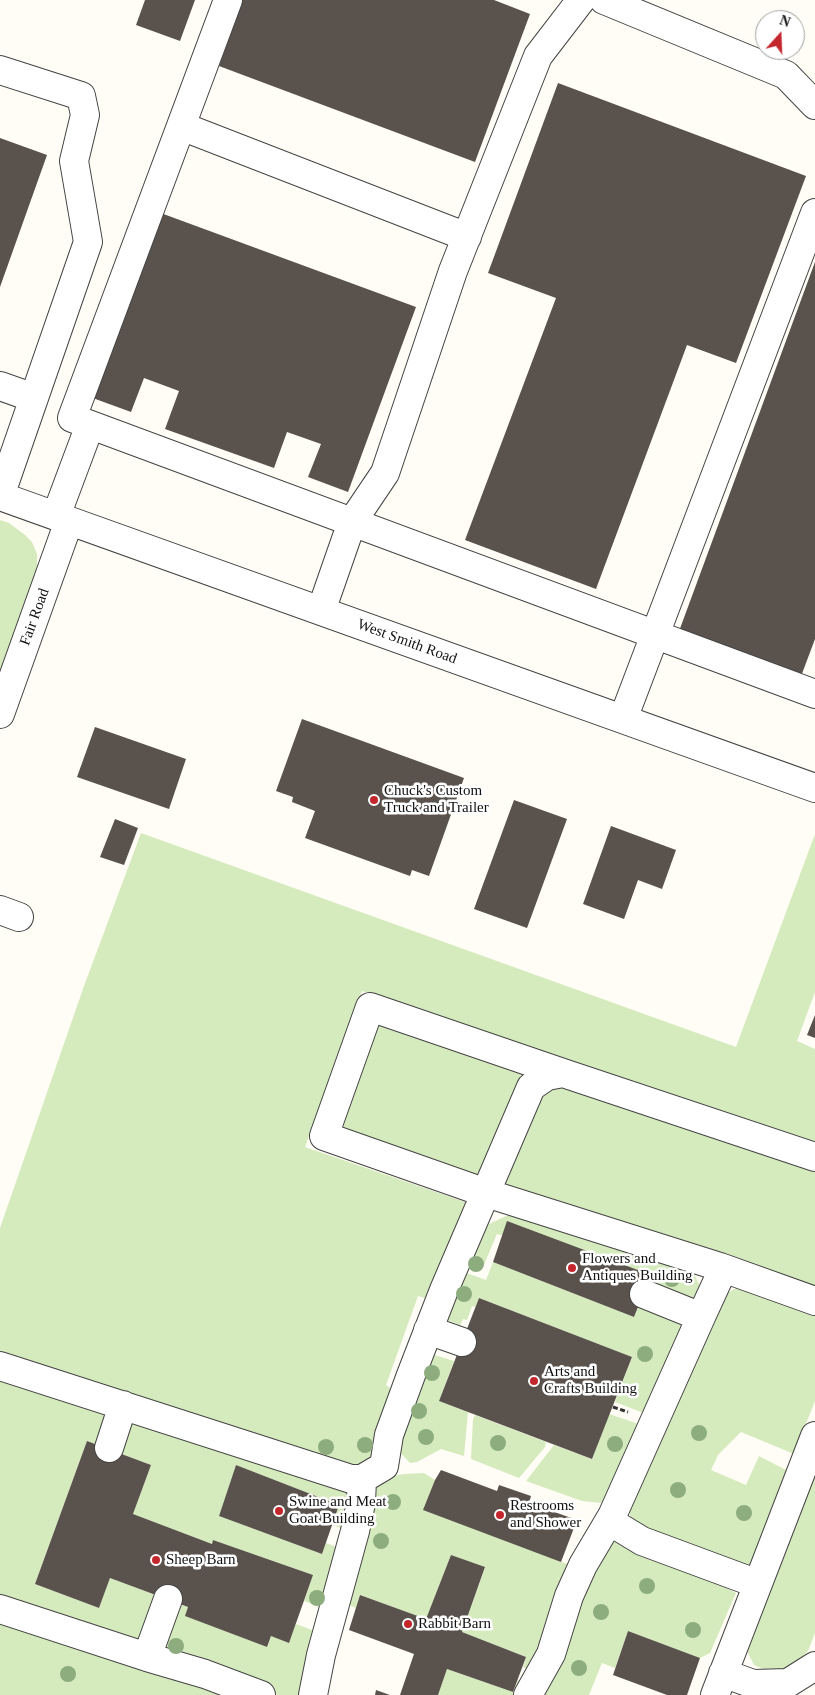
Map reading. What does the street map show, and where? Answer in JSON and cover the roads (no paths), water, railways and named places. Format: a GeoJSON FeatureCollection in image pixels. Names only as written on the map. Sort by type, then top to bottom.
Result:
{"type":"FeatureCollection","features":[{"type":"Feature","properties":{"kind":"street"},"geometry":{"type":"LineString","coordinates":[[228,0],[72,418],[815,694]]}},
{"type":"Feature","properties":{"kind":"street"},"geometry":{"type":"LineString","coordinates":[[321,611],[352,522],[384,473],[453,270],[538,56],[581,0]]}},
{"type":"Feature","properties":{"kind":"street"},"geometry":{"type":"LineString","coordinates":[[604,0],[786,75],[815,105]]}},
{"type":"Feature","properties":{"kind":"street"},"geometry":{"type":"LineString","coordinates":[[0,70],[81,96],[85,116],[74,160],[88,242],[0,496]]}},
{"type":"Feature","properties":{"kind":"street"},"geometry":{"type":"LineString","coordinates":[[181,126],[467,237]]}},
{"type":"Feature","properties":{"kind":"street"},"geometry":{"type":"LineString","coordinates":[[623,719],[815,213]]}},
{"type":"Feature","properties":{"kind":"street"},"geometry":{"type":"LineString","coordinates":[[0,386],[34,398]]}},
{"type":"Feature","properties":{"kind":"street","name":"Fair Road"},"geometry":{"type":"LineString","coordinates":[[0,714],[63,519],[90,425]]}},
{"type":"Feature","properties":{"kind":"street","name":"West Smith Road"},"geometry":{"type":"LineString","coordinates":[[0,496],[815,788]]}},
{"type":"Feature","properties":{"kind":"street"},"geometry":{"type":"LineString","coordinates":[[815,1156],[563,1073],[370,1006],[324,1136],[486,1193],[720,1267],[815,1301]]}},
{"type":"Feature","properties":{"kind":"street"},"geometry":{"type":"LineString","coordinates":[[0,1366],[351,1479],[362,1479],[384,1466],[389,1435],[428,1330],[532,1086],[547,1076],[563,1073]]}},
{"type":"Feature","properties":{"kind":"street"},"geometry":{"type":"LineString","coordinates":[[528,1695],[551,1654],[569,1596],[583,1565],[609,1521],[718,1280],[720,1267]]}},
{"type":"Feature","properties":{"kind":"street"},"geometry":{"type":"LineString","coordinates":[[644,1294],[701,1317]]}},
{"type":"Feature","properties":{"kind":"street"},"geometry":{"type":"LineString","coordinates":[[428,1330],[462,1342]]}},
{"type":"Feature","properties":{"kind":"street"},"geometry":{"type":"LineString","coordinates":[[109,1448],[123,1405]]}},
{"type":"Feature","properties":{"kind":"street"},"geometry":{"type":"LineString","coordinates":[[815,1436],[719,1684],[788,1683],[815,1666]]}},
{"type":"Feature","properties":{"kind":"street"},"geometry":{"type":"LineString","coordinates":[[313,1695],[355,1531],[361,1503],[362,1479]]}},
{"type":"Feature","properties":{"kind":"street"},"geometry":{"type":"LineString","coordinates":[[609,1521],[642,1541],[758,1584]]}},
{"type":"Feature","properties":{"kind":"street"},"geometry":{"type":"LineString","coordinates":[[147,1658],[168,1599]]}},
{"type":"Feature","properties":{"kind":"street"},"geometry":{"type":"LineString","coordinates":[[0,1609],[147,1658],[205,1674],[261,1695]]}},
{"type":"Feature","properties":{"kind":"place","name":"Chuck's Custom Truck and Trailer"},"geometry":{"type":"Point","coordinates":[374,800]}},
{"type":"Feature","properties":{"kind":"place","name":"Flowers and Antiques Building"},"geometry":{"type":"Point","coordinates":[572,1268]}},
{"type":"Feature","properties":{"kind":"place","name":"Arts and Crafts Building"},"geometry":{"type":"Point","coordinates":[534,1381]}},
{"type":"Feature","properties":{"kind":"place","name":"Swine and Meat Goat Building"},"geometry":{"type":"Point","coordinates":[279,1511]}},
{"type":"Feature","properties":{"kind":"place","name":"Restrooms and Shower"},"geometry":{"type":"Point","coordinates":[500,1515]}},
{"type":"Feature","properties":{"kind":"place","name":"Sheep Barn"},"geometry":{"type":"Point","coordinates":[156,1560]}},
{"type":"Feature","properties":{"kind":"place","name":"Rabbit Barn"},"geometry":{"type":"Point","coordinates":[408,1624]}}]}
